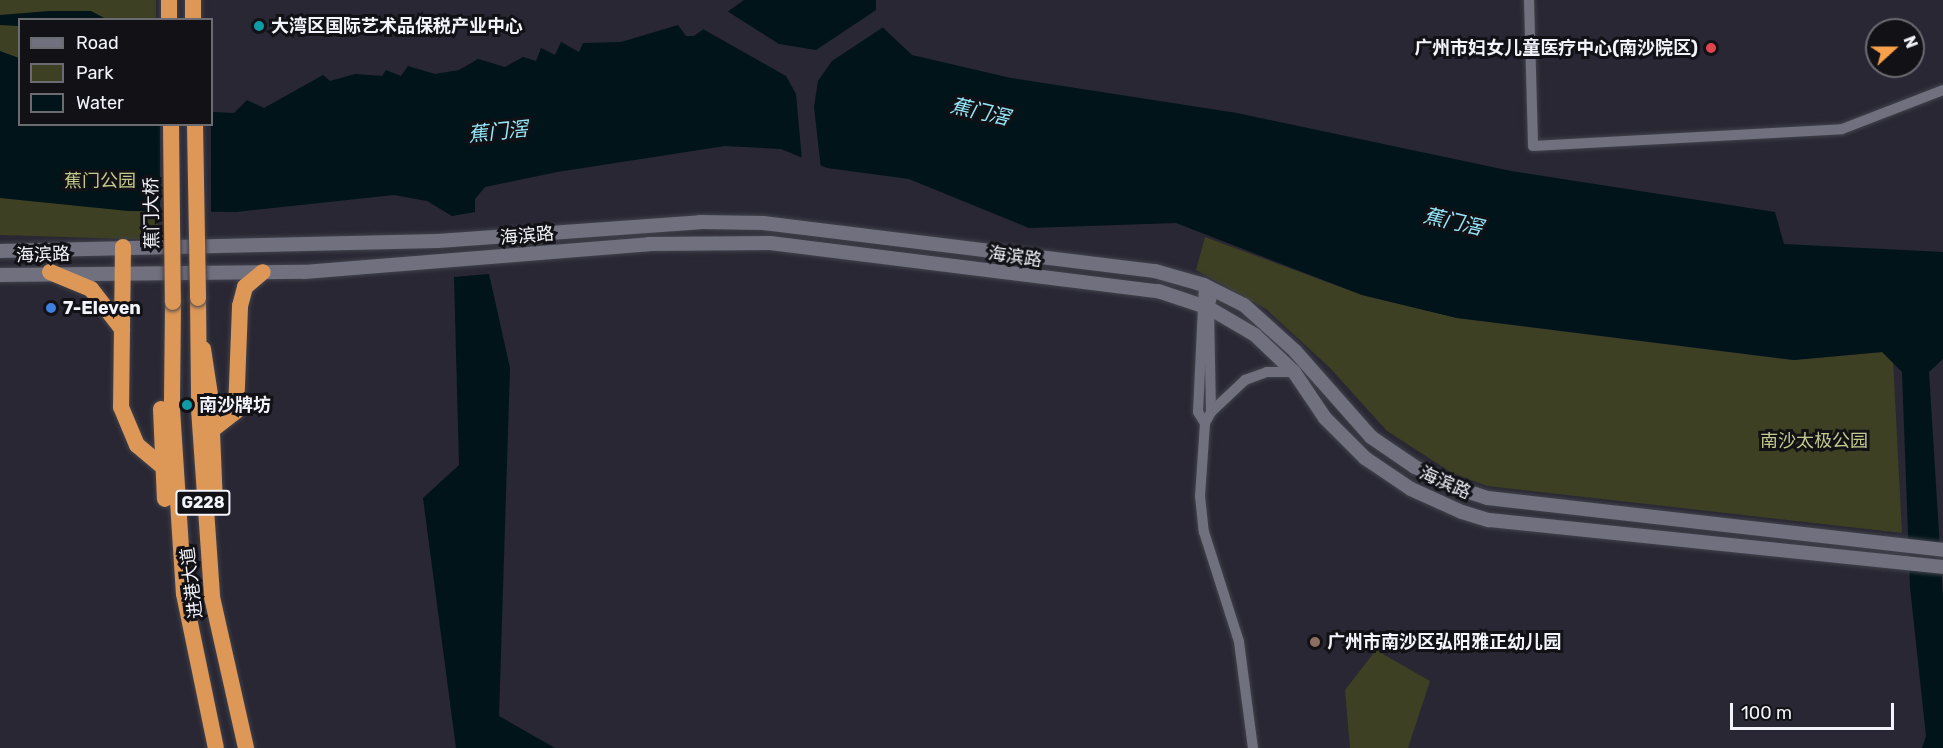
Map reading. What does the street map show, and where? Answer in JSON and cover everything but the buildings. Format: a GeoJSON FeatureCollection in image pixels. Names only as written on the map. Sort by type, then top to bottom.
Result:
{"type":"FeatureCollection","features":[{"type":"Feature","properties":{"kind":"highway","name":"蕉门大桥"},"geometry":{"type":"LineString","coordinates":[[167,405],[162,362],[173,329],[171,126]]}},
{"type":"Feature","properties":{"kind":"highway"},"geometry":{"type":"LineString","coordinates":[[195,126],[198,298],[196,325],[210,373],[205,405],[212,430],[218,557],[212,597]]}},
{"type":"Feature","properties":{"kind":"highway"},"geometry":{"type":"LineString","coordinates":[[123,247],[125,423],[137,445],[160,464]]}},
{"type":"Feature","properties":{"kind":"highway"},"geometry":{"type":"LineString","coordinates":[[50,272],[91,289],[123,332]]}},
{"type":"Feature","properties":{"kind":"highway"},"geometry":{"type":"LineString","coordinates":[[212,430],[236,411],[240,306],[245,287],[263,272]]}},
{"type":"Feature","properties":{"kind":"highway"},"geometry":{"type":"LineString","coordinates":[[167,405],[160,464],[169,538],[184,594]]}},
{"type":"Feature","properties":{"kind":"highway","name":"进港大道"},"geometry":{"type":"LineString","coordinates":[[167,405],[184,594],[214,745]]}},
{"type":"Feature","properties":{"kind":"highway","name":"进港大道"},"geometry":{"type":"LineString","coordinates":[[205,405],[212,597],[229,689],[245,743]]}},
{"type":"Feature","properties":{"kind":"highway"},"geometry":{"type":"LineString","coordinates":[[201,680],[212,691],[229,689]]}},
{"type":"Feature","properties":{"kind":"street"},"geometry":{"type":"LineString","coordinates":[[1529,0],[1533,146],[1842,129],[1943,90]]}},
{"type":"Feature","properties":{"kind":"street","name":"海滨路"},"geometry":{"type":"LineString","coordinates":[[0,251],[465,240],[700,222],[763,223],[1155,271],[1209,287],[1271,326],[1371,437],[1415,467],[1463,490],[1488,498],[1943,550]]}},
{"type":"Feature","properties":{"kind":"street","name":"海滨路"},"geometry":{"type":"LineString","coordinates":[[0,275],[124,270],[263,272],[649,244],[770,243],[1158,291],[1204,306],[1255,335],[1294,372],[1325,418],[1365,458],[1411,489],[1462,512],[1489,520],[1943,567]]}},
{"type":"Feature","properties":{"kind":"street"},"geometry":{"type":"LineString","coordinates":[[1205,423],[1198,412],[1204,306],[1209,287]]}},
{"type":"Feature","properties":{"kind":"street"},"geometry":{"type":"LineString","coordinates":[[1204,306],[1211,412]]}},
{"type":"Feature","properties":{"kind":"street"},"geometry":{"type":"LineString","coordinates":[[1253,748],[1239,642],[1204,532],[1200,496],[1205,423],[1211,412],[1245,380],[1267,372],[1294,372]]}},
{"type":"Feature","properties":{"kind":"green space","name":"蕉门公园"},"geometry":{"type":"Polygon","coordinates":[[[0,0],[156,0],[156,18],[18,18],[18,126],[157,126],[158,240],[0,235],[0,0]]]}},
{"type":"Feature","properties":{"kind":"green space","name":"南沙太极公园"},"geometry":{"type":"Polygon","coordinates":[[[1205,237],[1362,295],[1457,318],[1793,360],[1883,352],[1893,359],[1902,533],[1487,486],[1452,473],[1387,431],[1330,368],[1266,309],[1196,270],[1205,237]]]}},
{"type":"Feature","properties":{"kind":"green space"},"geometry":{"type":"Polygon","coordinates":[[[1376,650],[1430,681],[1408,748],[1350,748],[1345,690],[1376,650]]]}},
{"type":"Feature","properties":{"kind":"water","name":"蕉门滘"},"geometry":{"type":"Polygon","coordinates":[[[744,0],[876,0],[876,21],[912,55],[1011,78],[1237,113],[1511,171],[1775,212],[1784,244],[1943,252],[1943,359],[1929,372],[1943,598],[1943,748],[1922,748],[1926,736],[1910,587],[1902,372],[1882,352],[1794,360],[1457,318],[1362,295],[1176,223],[1029,228],[909,179],[827,168],[781,149],[725,146],[557,172],[485,187],[475,199],[475,212],[452,216],[427,201],[394,195],[236,212],[128,211],[0,198],[0,51],[18,58],[18,126],[213,126],[213,112],[234,113],[247,100],[264,108],[323,75],[330,81],[355,74],[382,76],[386,70],[401,76],[408,66],[435,74],[459,70],[478,59],[505,67],[523,57],[536,61],[541,48],[555,55],[561,42],[579,52],[583,43],[621,42],[678,25],[686,36],[694,36],[744,0]]]}},
{"type":"Feature","properties":{"kind":"water"},"geometry":{"type":"Polygon","coordinates":[[[49,11],[91,11],[104,18],[18,18],[18,26],[0,25],[0,15],[49,11]]]}},
{"type":"Feature","properties":{"kind":"water"},"geometry":{"type":"Polygon","coordinates":[[[489,274],[510,368],[499,716],[555,748],[456,748],[423,498],[459,465],[454,277],[489,274]]]}},
{"type":"Feature","properties":{"kind":"pier"},"geometry":{"type":"Polygon","coordinates":[[[879,8],[885,26],[832,61],[818,81],[814,107],[821,169],[802,161],[796,94],[786,76],[701,28],[727,11],[779,44],[816,50],[879,8]]]}},
{"type":"Feature","properties":{"kind":"pier"},"geometry":{"type":"Polygon","coordinates":[[[160,126],[211,126],[211,215],[160,215],[160,126]]]}},
{"type":"Feature","properties":{"kind":"place","name":"大湾区国际艺术品保税产业中心"},"geometry":{"type":"Point","coordinates":[259,26]}},
{"type":"Feature","properties":{"kind":"place","name":"广州市妇女儿童医疗中心(南沙院区)"},"geometry":{"type":"Point","coordinates":[1711,48]}},
{"type":"Feature","properties":{"kind":"place","name":"7-Eleven"},"geometry":{"type":"Point","coordinates":[51,308]}},
{"type":"Feature","properties":{"kind":"place","name":"南沙牌坊"},"geometry":{"type":"Point","coordinates":[187,405]}},
{"type":"Feature","properties":{"kind":"place","name":"广州市南沙区弘阳雅正幼儿园"},"geometry":{"type":"Point","coordinates":[1315,642]}}]}
